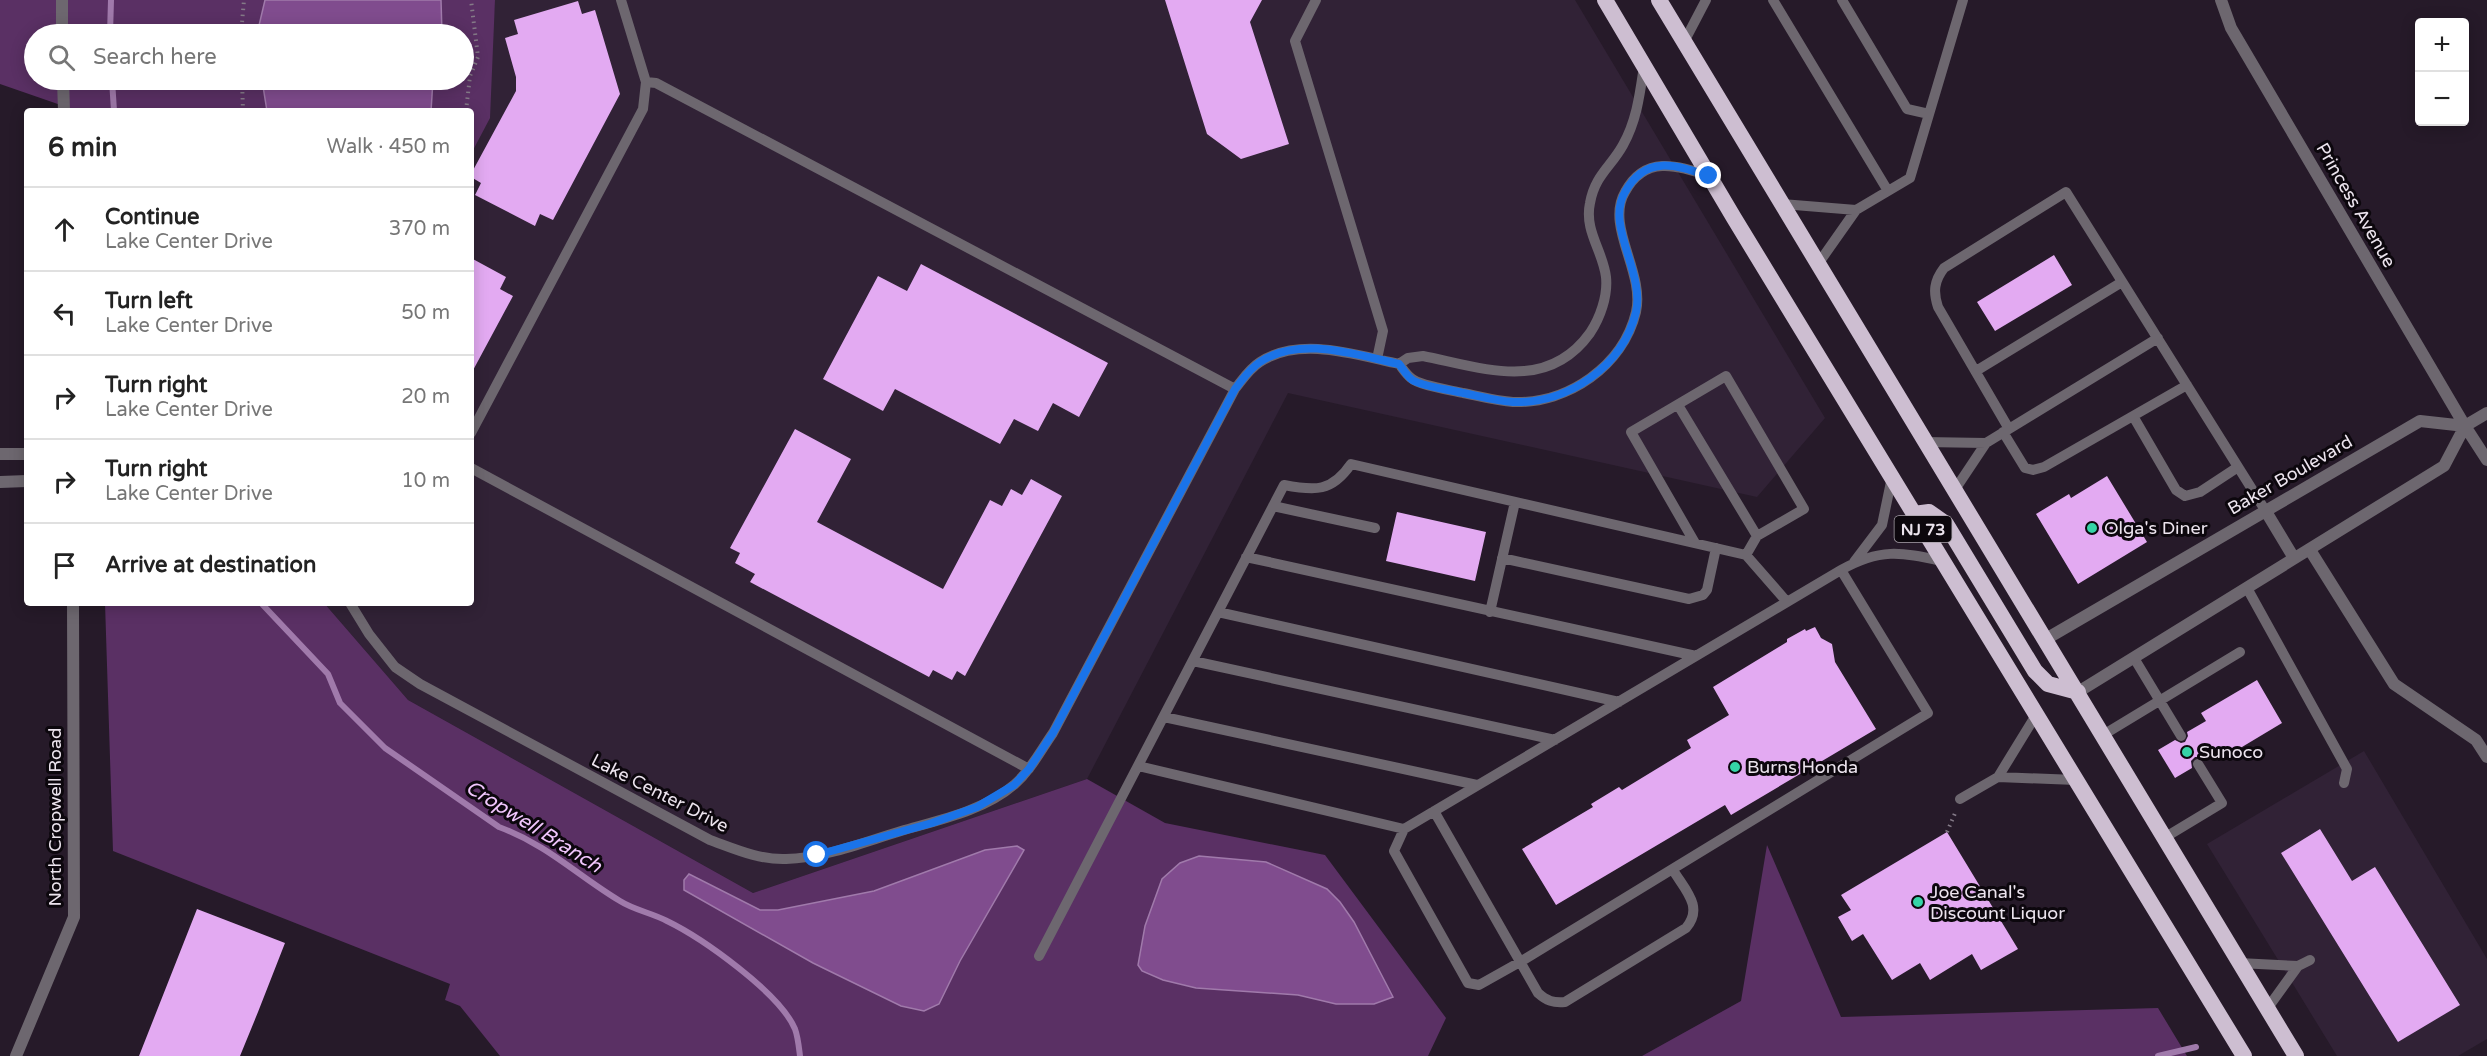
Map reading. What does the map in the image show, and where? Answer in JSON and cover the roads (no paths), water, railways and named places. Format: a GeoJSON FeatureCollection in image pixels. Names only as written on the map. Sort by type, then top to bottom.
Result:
{"type":"FeatureCollection","features":[{"type":"Feature","properties":{"kind":"highway","name":"NJ 73"},"geometry":{"type":"LineString","coordinates":[[1605,0],[1709,176],[2244,1056]]}},
{"type":"Feature","properties":{"kind":"highway","name":"NJ 73"},"geometry":{"type":"LineString","coordinates":[[1659,0],[2296,1056]]}},
{"type":"Feature","properties":{"kind":"highway"},"geometry":{"type":"LineString","coordinates":[[1914,514],[1929,512],[1946,524],[2035,671],[2048,684],[2078,692]]}},
{"type":"Feature","properties":{"kind":"street"},"geometry":{"type":"LineString","coordinates":[[62,0],[62,24]]}},
{"type":"Feature","properties":{"kind":"street","name":"Princess Avenue"},"geometry":{"type":"LineString","coordinates":[[2221,0],[2231,28],[2487,460]]}},
{"type":"Feature","properties":{"kind":"street"},"geometry":{"type":"LineString","coordinates":[[63,90],[64,108]]}},
{"type":"Feature","properties":{"kind":"street"},"geometry":{"type":"LineString","coordinates":[[2078,692],[2444,466],[2465,426],[2487,413]]}},
{"type":"Feature","properties":{"kind":"street","name":"Baker Boulevard"},"geometry":{"type":"LineString","coordinates":[[2046,639],[2420,421],[2465,426]]}},
{"type":"Feature","properties":{"kind":"street"},"geometry":{"type":"LineString","coordinates":[[0,454],[24,454]]}},
{"type":"Feature","properties":{"kind":"street"},"geometry":{"type":"LineString","coordinates":[[0,482],[24,481]]}},
{"type":"Feature","properties":{"kind":"street"},"geometry":{"type":"LineString","coordinates":[[2265,510],[2294,558]]}},
{"type":"Feature","properties":{"kind":"street"},"geometry":{"type":"LineString","coordinates":[[2310,550],[2394,684],[2476,740],[2487,757]]}},
{"type":"Feature","properties":{"kind":"street","name":"North Cropwell Road"},"geometry":{"type":"LineString","coordinates":[[15,1056],[74,917],[73,606]]}},
{"type":"Feature","properties":{"kind":"lane"},"geometry":{"type":"LineString","coordinates":[[474,427],[643,109],[646,82],[621,0]]}},
{"type":"Feature","properties":{"kind":"lane"},"geometry":{"type":"LineString","coordinates":[[1316,0],[1296,40],[1383,331],[1377,359]]}},
{"type":"Feature","properties":{"kind":"lane"},"geometry":{"type":"LineString","coordinates":[[1684,42],[1706,0]]}},
{"type":"Feature","properties":{"kind":"lane"},"geometry":{"type":"LineString","coordinates":[[1773,0],[1888,191]]}},
{"type":"Feature","properties":{"kind":"lane"},"geometry":{"type":"LineString","coordinates":[[1842,0],[1907,109],[1929,114]]}},
{"type":"Feature","properties":{"kind":"lane"},"geometry":{"type":"LineString","coordinates":[[1818,264],[1856,210],[1910,178],[1963,0]]}},
{"type":"Feature","properties":{"kind":"lane","name":"Lake Center Drive"},"geometry":{"type":"LineString","coordinates":[[1399,364],[1408,358],[1423,356],[1518,374],[1548,367],[1562,360],[1584,340],[1600,315],[1606,288],[1603,267],[1589,222],[1591,195],[1600,174],[1619,152],[1631,129],[1644,66]]}},
{"type":"Feature","properties":{"kind":"lane"},"geometry":{"type":"LineString","coordinates":[[646,82],[657,83],[1235,389]]}},
{"type":"Feature","properties":{"kind":"lane","name":"Lake Center Drive"},"geometry":{"type":"LineString","coordinates":[[352,606],[369,634],[395,667],[420,684],[710,840],[756,856],[785,859],[817,855],[932,823],[977,807],[1014,785],[1029,769],[1053,733],[1235,389],[1258,363],[1273,354],[1309,349],[1399,364],[1412,380],[1514,402],[1564,393],[1599,373],[1625,341],[1636,310],[1637,289],[1620,222],[1619,206],[1624,192],[1642,172],[1669,164],[1709,176]]}},
{"type":"Feature","properties":{"kind":"lane"},"geometry":{"type":"LineString","coordinates":[[2187,385],[2044,467],[2033,470],[2025,468],[1976,371],[1938,307],[1935,297],[1937,277],[1944,268],[2066,192],[2158,338],[2265,510]]}},
{"type":"Feature","properties":{"kind":"lane"},"geometry":{"type":"LineString","coordinates":[[1782,204],[1856,210]]}},
{"type":"Feature","properties":{"kind":"lane"},"geometry":{"type":"LineString","coordinates":[[1976,371],[2122,282]]}},
{"type":"Feature","properties":{"kind":"lane"},"geometry":{"type":"LineString","coordinates":[[1954,491],[1986,443],[2158,338]]}},
{"type":"Feature","properties":{"kind":"lane"},"geometry":{"type":"LineString","coordinates":[[1695,543],[1631,432],[1726,376],[1804,508],[1756,536],[1746,555]]}},
{"type":"Feature","properties":{"kind":"lane"},"geometry":{"type":"LineString","coordinates":[[1678,405],[1756,536]]}},
{"type":"Feature","properties":{"kind":"lane"},"geometry":{"type":"LineString","coordinates":[[2133,416],[2176,490],[2185,496],[2200,492],[2238,467]]}},
{"type":"Feature","properties":{"kind":"lane"},"geometry":{"type":"LineString","coordinates":[[1924,442],[1986,443]]}},
{"type":"Feature","properties":{"kind":"lane"},"geometry":{"type":"LineString","coordinates":[[1039,956],[1284,485],[1318,489],[1332,484],[1343,476],[1351,464],[1695,543],[1746,555],[1787,602]]}},
{"type":"Feature","properties":{"kind":"lane"},"geometry":{"type":"LineString","coordinates":[[474,470],[1029,769]]}},
{"type":"Feature","properties":{"kind":"lane"},"geometry":{"type":"LineString","coordinates":[[1854,563],[1882,525],[1892,477]]}},
{"type":"Feature","properties":{"kind":"lane"},"geometry":{"type":"LineString","coordinates":[[1490,612],[1515,502]]}},
{"type":"Feature","properties":{"kind":"lane"},"geometry":{"type":"LineString","coordinates":[[1273,506],[1375,528]]}},
{"type":"Feature","properties":{"kind":"lane"},"geometry":{"type":"LineString","coordinates":[[1502,558],[1689,599],[1702,596],[1707,590],[1716,548]]}},
{"type":"Feature","properties":{"kind":"lane"},"geometry":{"type":"LineString","coordinates":[[1841,570],[1928,713],[1520,962],[1479,985],[1473,985],[1465,980],[1394,851],[1404,829],[1695,656],[1841,570],[1854,563],[1895,552],[1942,561]]}},
{"type":"Feature","properties":{"kind":"lane"},"geometry":{"type":"LineString","coordinates":[[1246,558],[1695,656]]}},
{"type":"Feature","properties":{"kind":"lane"},"geometry":{"type":"LineString","coordinates":[[2247,588],[2347,769],[2344,783]]}},
{"type":"Feature","properties":{"kind":"lane"},"geometry":{"type":"LineString","coordinates":[[1218,612],[1619,702]]}},
{"type":"Feature","properties":{"kind":"lane"},"geometry":{"type":"LineString","coordinates":[[2103,735],[2240,652]]}},
{"type":"Feature","properties":{"kind":"lane"},"geometry":{"type":"LineString","coordinates":[[2134,658],[2181,736]]}},
{"type":"Feature","properties":{"kind":"lane"},"geometry":{"type":"LineString","coordinates":[[1193,661],[1555,740]]}},
{"type":"Feature","properties":{"kind":"lane"},"geometry":{"type":"LineString","coordinates":[[1960,799],[1998,777],[2036,715]]}},
{"type":"Feature","properties":{"kind":"lane"},"geometry":{"type":"LineString","coordinates":[[1164,717],[1478,785]]}},
{"type":"Feature","properties":{"kind":"lane"},"geometry":{"type":"LineString","coordinates":[[2164,838],[2222,803],[2198,764]]}},
{"type":"Feature","properties":{"kind":"lane"},"geometry":{"type":"LineString","coordinates":[[1138,766],[1404,829]]}},
{"type":"Feature","properties":{"kind":"lane"},"geometry":{"type":"LineString","coordinates":[[1998,777],[2076,780]]}},
{"type":"Feature","properties":{"kind":"lane"},"geometry":{"type":"LineString","coordinates":[[1434,811],[1538,993],[1554,1003],[1565,1002],[1686,928],[1693,920],[1695,911],[1673,870]]}},
{"type":"Feature","properties":{"kind":"lane"},"geometry":{"type":"LineString","coordinates":[[2267,1008],[2298,966],[2310,960]]}},
{"type":"Feature","properties":{"kind":"lane"},"geometry":{"type":"LineString","coordinates":[[2239,963],[2298,966]]}},
{"type":"Feature","properties":{"kind":"waterway","name":"Cropwell Branch"},"geometry":{"type":"LineString","coordinates":[[110,24],[111,0]]}},
{"type":"Feature","properties":{"kind":"waterway","name":"Cropwell Branch"},"geometry":{"type":"LineString","coordinates":[[113,90],[114,108]]}},
{"type":"Feature","properties":{"kind":"waterway","name":"Cropwell Branch"},"geometry":{"type":"LineString","coordinates":[[264,606],[328,674],[340,703],[385,748],[499,827],[517,834],[548,852],[625,904],[667,921],[719,953],[757,983],[787,1015],[796,1032],[800,1056]]}},
{"type":"Feature","properties":{"kind":"waterway","name":"Cropwell Branch"},"geometry":{"type":"LineString","coordinates":[[2158,1056],[2196,1047]]}},
{"type":"Feature","properties":{"kind":"place","name":"Olga's Diner"},"geometry":{"type":"Point","coordinates":[2092,528]}},
{"type":"Feature","properties":{"kind":"place","name":"Sunoco"},"geometry":{"type":"Point","coordinates":[2187,752]}},
{"type":"Feature","properties":{"kind":"place","name":"Burns Honda"},"geometry":{"type":"Point","coordinates":[1735,767]}},
{"type":"Feature","properties":{"kind":"place","name":"Joe Canal's Discount Liquor"},"geometry":{"type":"Point","coordinates":[1918,902]}}]}
